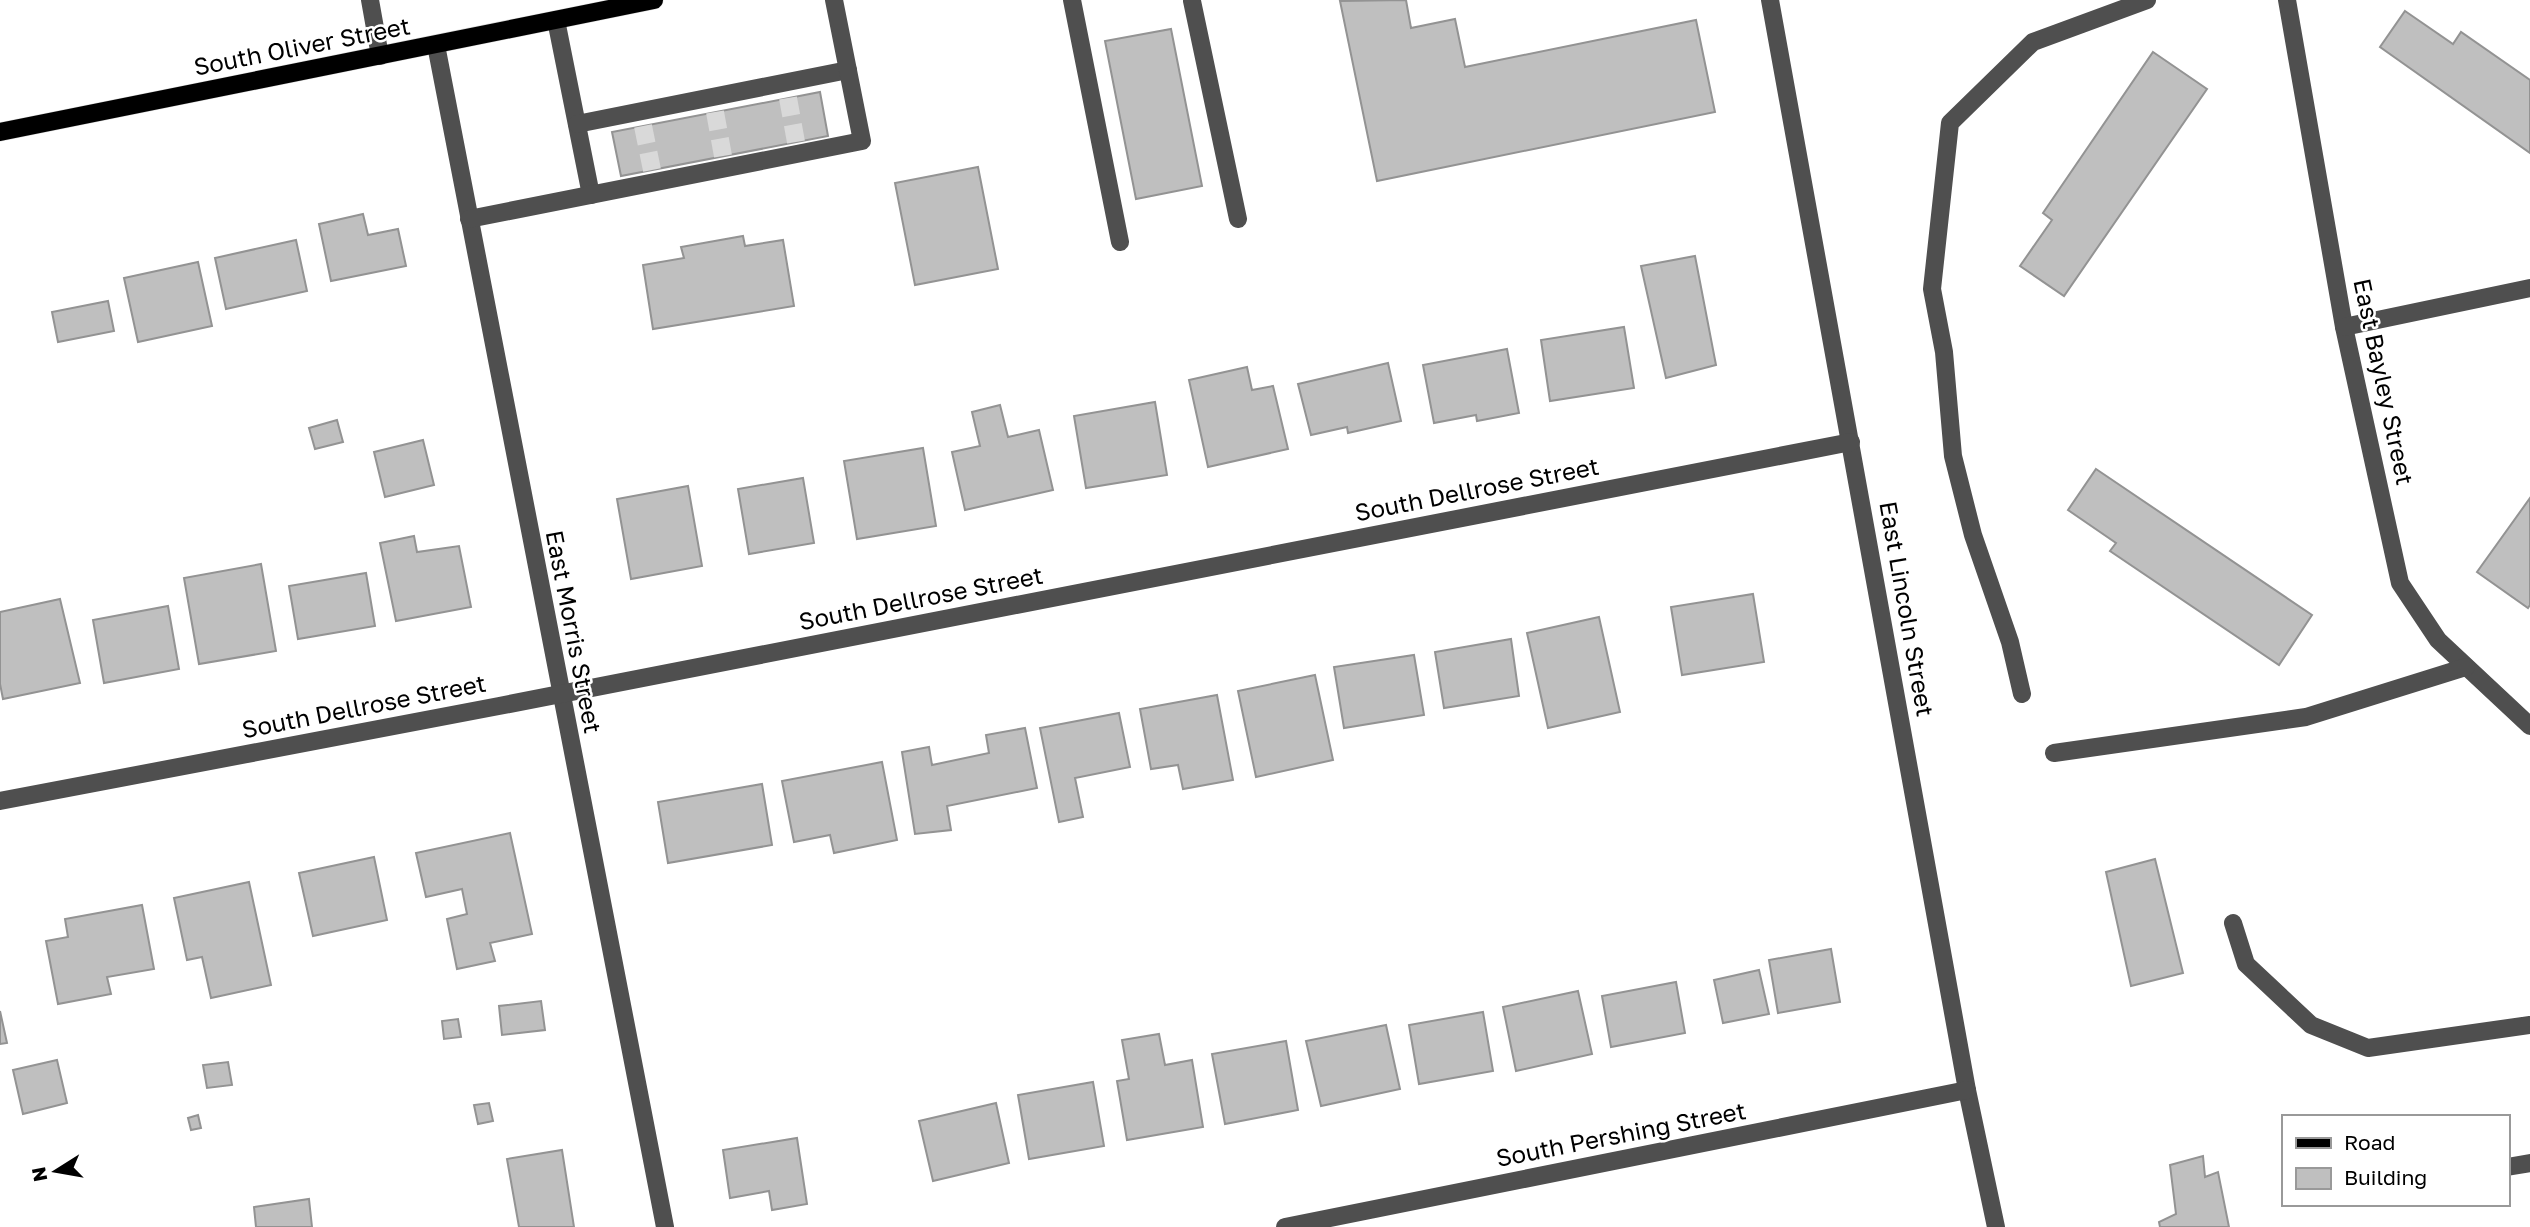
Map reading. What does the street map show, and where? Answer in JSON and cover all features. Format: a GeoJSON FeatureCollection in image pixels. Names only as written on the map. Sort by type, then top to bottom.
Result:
{"type":"FeatureCollection","features":[{"type":"Feature","properties":{"kind":"main road","name":"South Oliver Street"},"geometry":{"type":"LineString","coordinates":[[0,132],[654,0]]}},
{"type":"Feature","properties":{"kind":"street"},"geometry":{"type":"LineString","coordinates":[[370,0],[380,56]]}},
{"type":"Feature","properties":{"kind":"street"},"geometry":{"type":"LineString","coordinates":[[470,219],[591,195],[653,176],[797,148],[862,141],[834,0]]}},
{"type":"Feature","properties":{"kind":"street"},"geometry":{"type":"LineString","coordinates":[[1072,0],[1120,242]]}},
{"type":"Feature","properties":{"kind":"street"},"geometry":{"type":"LineString","coordinates":[[1193,0],[1238,219]]}},
{"type":"Feature","properties":{"kind":"street","name":"East Lincoln Street"},"geometry":{"type":"LineString","coordinates":[[1770,0],[1967,1090],[1996,1227]]}},
{"type":"Feature","properties":{"kind":"street"},"geometry":{"type":"LineString","coordinates":[[2022,694],[2010,642],[1973,535],[1953,456],[1944,352],[1932,289],[1950,123],[2033,42],[2147,0]]}},
{"type":"Feature","properties":{"kind":"street","name":"East Bayley Street"},"geometry":{"type":"LineString","coordinates":[[2287,0],[2344,327],[2400,583],[2438,640],[2530,726]]}},
{"type":"Feature","properties":{"kind":"street"},"geometry":{"type":"LineString","coordinates":[[556,20],[591,195]]}},
{"type":"Feature","properties":{"kind":"street","name":"East Morris Street"},"geometry":{"type":"LineString","coordinates":[[436,45],[665,1227]]}},
{"type":"Feature","properties":{"kind":"street"},"geometry":{"type":"LineString","coordinates":[[577,124],[642,119],[713,105],[786,90],[848,70]]}},
{"type":"Feature","properties":{"kind":"street"},"geometry":{"type":"LineString","coordinates":[[2344,327],[2530,288]]}},
{"type":"Feature","properties":{"kind":"street","name":"South Dellrose Street"},"geometry":{"type":"LineString","coordinates":[[0,801],[1851,442]]}},
{"type":"Feature","properties":{"kind":"street"},"geometry":{"type":"LineString","coordinates":[[2054,753],[2306,717],[2466,667]]}},
{"type":"Feature","properties":{"kind":"street"},"geometry":{"type":"LineString","coordinates":[[2233,923],[2246,964],[2311,1025],[2368,1048],[2530,1024]]}},
{"type":"Feature","properties":{"kind":"street","name":"South Pershing Street"},"geometry":{"type":"LineString","coordinates":[[1285,1227],[1967,1090]]}},
{"type":"Feature","properties":{"kind":"street"},"geometry":{"type":"LineString","coordinates":[[2509,1167],[2530,1163]]}},
{"type":"Feature","properties":{"kind":"building"},"geometry":{"type":"Polygon","coordinates":[[[1406,0],[1411,28],[1455,19],[1465,67],[1696,20],[1715,112],[1377,181],[1340,1],[1406,0]]]}},
{"type":"Feature","properties":{"kind":"building"},"geometry":{"type":"Polygon","coordinates":[[[2405,11],[2453,44],[2461,32],[2530,80],[2530,153],[2380,47],[2405,11]]]}},
{"type":"Feature","properties":{"kind":"building"},"geometry":{"type":"Polygon","coordinates":[[[1171,29],[1202,186],[1136,199],[1105,41],[1171,29]]]}},
{"type":"Feature","properties":{"kind":"building"},"geometry":{"type":"Polygon","coordinates":[[[2153,52],[2207,89],[2064,296],[2020,266],[2052,220],[2043,213],[2153,52]]]}},
{"type":"Feature","properties":{"kind":"building"},"geometry":{"type":"Polygon","coordinates":[[[820,92],[828,136],[621,176],[612,132],[820,92]]]}},
{"type":"Feature","properties":{"kind":"building"},"geometry":{"type":"Polygon","coordinates":[[[978,167],[998,269],[915,285],[895,183],[978,167]]]}},
{"type":"Feature","properties":{"kind":"building"},"geometry":{"type":"Polygon","coordinates":[[[363,214],[368,235],[398,229],[406,266],[331,281],[319,224],[363,214]]]}},
{"type":"Feature","properties":{"kind":"building"},"geometry":{"type":"Polygon","coordinates":[[[743,236],[745,246],[783,240],[794,306],[653,329],[643,265],[684,258],[681,247],[743,236]]]}},
{"type":"Feature","properties":{"kind":"building"},"geometry":{"type":"Polygon","coordinates":[[[296,240],[307,291],[226,309],[215,258],[296,240]]]}},
{"type":"Feature","properties":{"kind":"building"},"geometry":{"type":"Polygon","coordinates":[[[1695,256],[1716,365],[1666,378],[1641,266],[1695,256]]]}},
{"type":"Feature","properties":{"kind":"building"},"geometry":{"type":"Polygon","coordinates":[[[198,262],[212,326],[138,342],[124,278],[198,262]]]}},
{"type":"Feature","properties":{"kind":"building"},"geometry":{"type":"Polygon","coordinates":[[[108,301],[114,331],[58,342],[52,312],[108,301]]]}},
{"type":"Feature","properties":{"kind":"building"},"geometry":{"type":"Polygon","coordinates":[[[1624,327],[1634,388],[1550,401],[1541,340],[1624,327]]]}},
{"type":"Feature","properties":{"kind":"building"},"geometry":{"type":"Polygon","coordinates":[[[1507,349],[1519,413],[1477,421],[1476,415],[1434,423],[1423,365],[1507,349]]]}},
{"type":"Feature","properties":{"kind":"building"},"geometry":{"type":"Polygon","coordinates":[[[1388,363],[1401,421],[1348,433],[1347,427],[1311,435],[1298,384],[1388,363]]]}},
{"type":"Feature","properties":{"kind":"building"},"geometry":{"type":"Polygon","coordinates":[[[1247,367],[1252,390],[1273,386],[1288,449],[1208,467],[1189,380],[1247,367]]]}},
{"type":"Feature","properties":{"kind":"building"},"geometry":{"type":"Polygon","coordinates":[[[1155,402],[1167,475],[1086,488],[1074,416],[1155,402]]]}},
{"type":"Feature","properties":{"kind":"building"},"geometry":{"type":"Polygon","coordinates":[[[1000,405],[1008,437],[1039,430],[1053,490],[965,510],[952,452],[980,446],[972,412],[1000,405]]]}},
{"type":"Feature","properties":{"kind":"building"},"geometry":{"type":"Polygon","coordinates":[[[337,420],[343,442],[315,449],[309,428],[337,420]]]}},
{"type":"Feature","properties":{"kind":"building"},"geometry":{"type":"Polygon","coordinates":[[[423,440],[434,485],[385,497],[374,452],[423,440]]]}},
{"type":"Feature","properties":{"kind":"building"},"geometry":{"type":"Polygon","coordinates":[[[923,448],[936,526],[857,539],[844,461],[923,448]]]}},
{"type":"Feature","properties":{"kind":"building"},"geometry":{"type":"Polygon","coordinates":[[[2096,469],[2312,615],[2279,665],[2110,551],[2116,543],[2068,510],[2096,469]]]}},
{"type":"Feature","properties":{"kind":"building"},"geometry":{"type":"Polygon","coordinates":[[[803,478],[814,543],[749,554],[738,489],[803,478]]]}},
{"type":"Feature","properties":{"kind":"building"},"geometry":{"type":"Polygon","coordinates":[[[688,486],[702,566],[631,579],[617,499],[688,486]]]}},
{"type":"Feature","properties":{"kind":"building"},"geometry":{"type":"Polygon","coordinates":[[[2530,498],[2530,605],[2528,608],[2477,572],[2530,498]]]}},
{"type":"Feature","properties":{"kind":"building"},"geometry":{"type":"Polygon","coordinates":[[[414,536],[417,552],[459,546],[471,607],[396,621],[380,543],[414,536]]]}},
{"type":"Feature","properties":{"kind":"building"},"geometry":{"type":"Polygon","coordinates":[[[261,564],[276,651],[199,664],[184,578],[261,564]]]}},
{"type":"Feature","properties":{"kind":"building"},"geometry":{"type":"Polygon","coordinates":[[[366,573],[375,626],[298,639],[289,586],[366,573]]]}},
{"type":"Feature","properties":{"kind":"building"},"geometry":{"type":"Polygon","coordinates":[[[1753,594],[1764,662],[1682,675],[1671,607],[1753,594]]]}},
{"type":"Feature","properties":{"kind":"building"},"geometry":{"type":"Polygon","coordinates":[[[60,599],[80,683],[3,699],[0,684],[0,612],[60,599]]]}},
{"type":"Feature","properties":{"kind":"building"},"geometry":{"type":"Polygon","coordinates":[[[168,606],[179,669],[104,683],[93,620],[168,606]]]}},
{"type":"Feature","properties":{"kind":"building"},"geometry":{"type":"Polygon","coordinates":[[[1599,617],[1620,712],[1548,728],[1527,633],[1599,617]]]}},
{"type":"Feature","properties":{"kind":"building"},"geometry":{"type":"Polygon","coordinates":[[[1511,639],[1519,696],[1444,708],[1435,652],[1511,639]]]}},
{"type":"Feature","properties":{"kind":"building"},"geometry":{"type":"Polygon","coordinates":[[[1414,655],[1424,715],[1344,728],[1334,667],[1414,655]]]}},
{"type":"Feature","properties":{"kind":"building"},"geometry":{"type":"Polygon","coordinates":[[[1315,675],[1333,760],[1256,777],[1238,691],[1315,675]]]}},
{"type":"Feature","properties":{"kind":"building"},"geometry":{"type":"Polygon","coordinates":[[[1217,695],[1233,780],[1183,789],[1178,765],[1151,769],[1140,709],[1217,695]]]}},
{"type":"Feature","properties":{"kind":"building"},"geometry":{"type":"Polygon","coordinates":[[[1119,713],[1130,767],[1075,778],[1083,817],[1059,822],[1040,728],[1119,713]]]}},
{"type":"Feature","properties":{"kind":"building"},"geometry":{"type":"Polygon","coordinates":[[[1025,728],[1037,788],[947,806],[951,830],[915,834],[902,752],[929,747],[932,765],[989,753],[986,735],[1025,728]]]}},
{"type":"Feature","properties":{"kind":"building"},"geometry":{"type":"Polygon","coordinates":[[[882,762],[897,840],[834,853],[830,835],[794,842],[782,781],[882,762]]]}},
{"type":"Feature","properties":{"kind":"building"},"geometry":{"type":"Polygon","coordinates":[[[762,784],[772,845],[668,863],[658,802],[762,784]]]}},
{"type":"Feature","properties":{"kind":"building"},"geometry":{"type":"Polygon","coordinates":[[[510,833],[532,934],[490,943],[495,961],[457,969],[447,919],[467,914],[462,889],[426,897],[416,853],[510,833]]]}},
{"type":"Feature","properties":{"kind":"building"},"geometry":{"type":"Polygon","coordinates":[[[374,857],[387,920],[313,936],[299,873],[374,857]]]}},
{"type":"Feature","properties":{"kind":"building"},"geometry":{"type":"Polygon","coordinates":[[[2155,859],[2183,973],[2131,986],[2106,872],[2155,859]]]}},
{"type":"Feature","properties":{"kind":"building"},"geometry":{"type":"Polygon","coordinates":[[[249,882],[271,985],[211,998],[202,957],[187,960],[174,898],[249,882]]]}},
{"type":"Feature","properties":{"kind":"building"},"geometry":{"type":"Polygon","coordinates":[[[142,905],[154,969],[107,977],[111,994],[58,1004],[46,941],[68,937],[65,919],[142,905]]]}},
{"type":"Feature","properties":{"kind":"building"},"geometry":{"type":"Polygon","coordinates":[[[1831,949],[1840,1002],[1778,1013],[1769,960],[1831,949]]]}},
{"type":"Feature","properties":{"kind":"building"},"geometry":{"type":"Polygon","coordinates":[[[1759,970],[1769,1014],[1723,1023],[1714,980],[1759,970]]]}},
{"type":"Feature","properties":{"kind":"building"},"geometry":{"type":"Polygon","coordinates":[[[1676,982],[1685,1033],[1611,1047],[1602,996],[1676,982]]]}},
{"type":"Feature","properties":{"kind":"building"},"geometry":{"type":"Polygon","coordinates":[[[1578,991],[1592,1054],[1516,1071],[1503,1007],[1578,991]]]}},
{"type":"Feature","properties":{"kind":"building"},"geometry":{"type":"Polygon","coordinates":[[[541,1001],[545,1030],[502,1035],[499,1006],[541,1001]]]}},
{"type":"Feature","properties":{"kind":"building"},"geometry":{"type":"Polygon","coordinates":[[[0,1011],[7,1043],[0,1044],[0,1011]]]}},
{"type":"Feature","properties":{"kind":"building"},"geometry":{"type":"Polygon","coordinates":[[[1483,1012],[1493,1071],[1419,1084],[1409,1025],[1483,1012]]]}},
{"type":"Feature","properties":{"kind":"building"},"geometry":{"type":"Polygon","coordinates":[[[458,1019],[461,1037],[444,1039],[442,1021],[458,1019]]]}},
{"type":"Feature","properties":{"kind":"building"},"geometry":{"type":"Polygon","coordinates":[[[1386,1025],[1400,1089],[1321,1106],[1306,1041],[1386,1025]]]}},
{"type":"Feature","properties":{"kind":"building"},"geometry":{"type":"Polygon","coordinates":[[[1159,1034],[1165,1065],[1192,1060],[1203,1127],[1127,1140],[1117,1081],[1129,1079],[1122,1040],[1159,1034]]]}},
{"type":"Feature","properties":{"kind":"building"},"geometry":{"type":"Polygon","coordinates":[[[1286,1041],[1298,1110],[1225,1124],[1212,1054],[1286,1041]]]}},
{"type":"Feature","properties":{"kind":"building"},"geometry":{"type":"Polygon","coordinates":[[[57,1060],[67,1103],[23,1114],[13,1070],[57,1060]]]}},
{"type":"Feature","properties":{"kind":"building"},"geometry":{"type":"Polygon","coordinates":[[[228,1062],[232,1085],[207,1088],[203,1065],[228,1062]]]}},
{"type":"Feature","properties":{"kind":"building"},"geometry":{"type":"Polygon","coordinates":[[[1093,1082],[1104,1146],[1029,1159],[1018,1095],[1093,1082]]]}},
{"type":"Feature","properties":{"kind":"building"},"geometry":{"type":"Polygon","coordinates":[[[489,1103],[493,1121],[478,1124],[474,1105],[489,1103]]]}},
{"type":"Feature","properties":{"kind":"building"},"geometry":{"type":"Polygon","coordinates":[[[996,1103],[1009,1163],[933,1181],[919,1121],[996,1103]]]}},
{"type":"Feature","properties":{"kind":"building"},"geometry":{"type":"Polygon","coordinates":[[[198,1115],[201,1128],[191,1130],[188,1118],[198,1115]]]}},
{"type":"Feature","properties":{"kind":"building"},"geometry":{"type":"Polygon","coordinates":[[[797,1138],[807,1204],[772,1210],[769,1191],[730,1198],[723,1150],[797,1138]]]}},
{"type":"Feature","properties":{"kind":"building"},"geometry":{"type":"Polygon","coordinates":[[[562,1150],[574,1227],[519,1227],[507,1159],[562,1150]]]}},
{"type":"Feature","properties":{"kind":"building"},"geometry":{"type":"Polygon","coordinates":[[[2203,1156],[2205,1177],[2218,1172],[2229,1227],[2160,1227],[2159,1222],[2176,1214],[2170,1165],[2203,1156]]]}},
{"type":"Feature","properties":{"kind":"building"},"geometry":{"type":"Polygon","coordinates":[[[309,1199],[312,1227],[256,1227],[254,1207],[309,1199]]]}},
{"type":"Feature","properties":{"kind":"tunnel"},"geometry":{"type":"LineString","coordinates":[[788,98],[796,142]]}},
{"type":"Feature","properties":{"kind":"tunnel"},"geometry":{"type":"LineString","coordinates":[[715,112],[723,156]]}},
{"type":"Feature","properties":{"kind":"tunnel"},"geometry":{"type":"LineString","coordinates":[[643,126],[652,170]]}}]}
